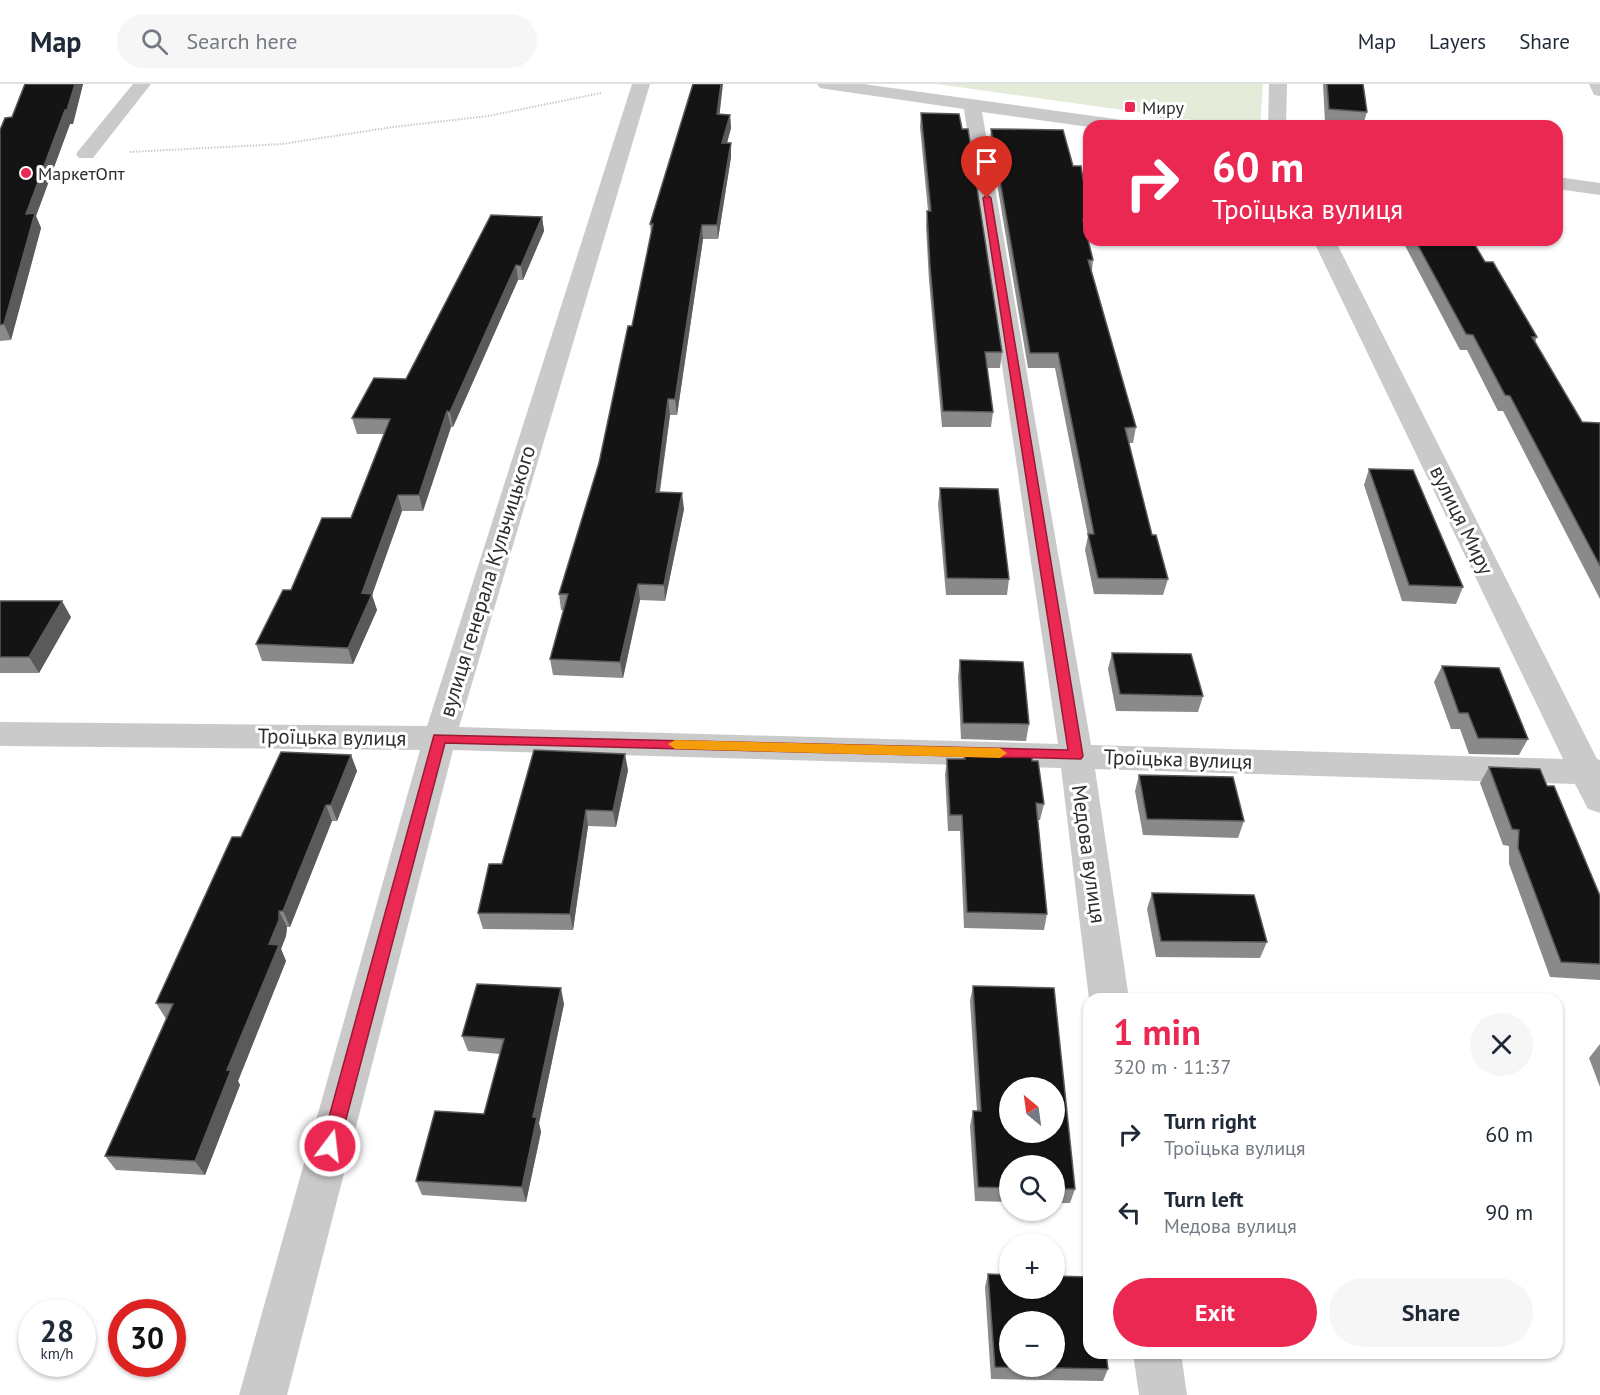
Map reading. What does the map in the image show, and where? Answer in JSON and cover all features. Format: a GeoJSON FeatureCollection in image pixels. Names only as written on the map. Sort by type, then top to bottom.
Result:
{"type":"FeatureCollection","features":[{"type":"Feature","properties":{"kind":"street"},"geometry":{"type":"LineString","coordinates":[[86,154],[142,84]]}},
{"type":"Feature","properties":{"kind":"street","name":"вулиця генерала Кульчицького"},"geometry":{"type":"LineString","coordinates":[[263,1395],[439,738],[641,84]]}},
{"type":"Feature","properties":{"kind":"street"},"geometry":{"type":"LineString","coordinates":[[826,84],[1083,121]]}},
{"type":"Feature","properties":{"kind":"street"},"geometry":{"type":"LineString","coordinates":[[1277,120],[1278,84]]}},
{"type":"Feature","properties":{"kind":"street"},"geometry":{"type":"LineString","coordinates":[[1598,84],[1600,91]]}},
{"type":"Feature","properties":{"kind":"street","name":"Медова вулиця"},"geometry":{"type":"LineString","coordinates":[[972,105],[1076,756],[1108,993]]}},
{"type":"Feature","properties":{"kind":"street"},"geometry":{"type":"LineString","coordinates":[[1563,184],[1600,189]]}},
{"type":"Feature","properties":{"kind":"street","name":"вулиця Миру"},"geometry":{"type":"LineString","coordinates":[[1327,246],[1595,781]]}},
{"type":"Feature","properties":{"kind":"street","name":"Троїцька вулиця"},"geometry":{"type":"LineString","coordinates":[[0,734],[439,738],[1076,756],[1595,781]]}},
{"type":"Feature","properties":{"kind":"street"},"geometry":{"type":"LineString","coordinates":[[1158,1359],[1163,1395]]}},
{"type":"Feature","properties":{"kind":"path"},"geometry":{"type":"LineString","coordinates":[[86,154],[282,144],[393,127],[488,116],[641,84]]}},
{"type":"Feature","properties":{"kind":"green space"},"geometry":{"type":"Polygon","coordinates":[[[937,84],[1263,84],[1260,120],[1193,120],[937,84]]]}},
{"type":"Feature","properties":{"kind":"building"},"geometry":{"type":"Polygon","coordinates":[[[25,84],[75,84],[26,214],[35,213],[4,324],[0,325],[0,130],[5,118],[12,117],[25,84]]]}},
{"type":"Feature","properties":{"kind":"building"},"geometry":{"type":"Polygon","coordinates":[[[693,84],[721,84],[717,114],[730,115],[722,143],[731,143],[717,225],[702,225],[675,399],[668,399],[656,492],[682,493],[664,585],[638,584],[620,662],[550,659],[568,594],[559,594],[599,463],[628,326],[632,326],[653,224],[650,224],[693,84]]]}},
{"type":"Feature","properties":{"kind":"building"},"geometry":{"type":"Polygon","coordinates":[[[1327,84],[1363,84],[1367,112],[1329,109],[1327,84]]]}},
{"type":"Feature","properties":{"kind":"building"},"geometry":{"type":"Polygon","coordinates":[[[921,113],[959,114],[962,129],[968,129],[1002,352],[985,352],[993,412],[943,411],[930,266],[927,211],[931,211],[921,113]]]}},
{"type":"Feature","properties":{"kind":"building"},"geometry":{"type":"Polygon","coordinates":[[[991,129],[1063,130],[1073,166],[1081,166],[1083,246],[1090,246],[1093,260],[1088,260],[1136,427],[1125,428],[1152,535],[1156,535],[1168,579],[1098,578],[1088,534],[1094,534],[1058,353],[1030,353],[991,129]]]}},
{"type":"Feature","properties":{"kind":"building"},"geometry":{"type":"Polygon","coordinates":[[[491,215],[542,217],[521,266],[516,265],[450,412],[447,411],[419,495],[398,495],[362,593],[372,594],[348,648],[256,644],[283,590],[291,590],[322,518],[351,518],[390,419],[352,418],[374,378],[406,379],[491,215]]]}},
{"type":"Feature","properties":{"kind":"building"},"geometry":{"type":"Polygon","coordinates":[[[1418,246],[1476,246],[1485,262],[1493,262],[1537,337],[1532,337],[1582,422],[1600,423],[1600,566],[1510,396],[1505,395],[1473,335],[1466,334],[1418,246]]]}},
{"type":"Feature","properties":{"kind":"building"},"geometry":{"type":"Polygon","coordinates":[[[1369,469],[1413,470],[1463,587],[1409,585],[1369,469]]]}},
{"type":"Feature","properties":{"kind":"building"},"geometry":{"type":"Polygon","coordinates":[[[940,488],[998,489],[1009,579],[947,578],[940,488]]]}},
{"type":"Feature","properties":{"kind":"building"},"geometry":{"type":"Polygon","coordinates":[[[0,601],[62,601],[29,657],[0,657],[0,601]]]}},
{"type":"Feature","properties":{"kind":"building"},"geometry":{"type":"Polygon","coordinates":[[[1112,653],[1191,654],[1203,696],[1120,694],[1112,653]]]}},
{"type":"Feature","properties":{"kind":"building"},"geometry":{"type":"Polygon","coordinates":[[[960,660],[1023,662],[1029,724],[963,723],[960,660]]]}},
{"type":"Feature","properties":{"kind":"building"},"geometry":{"type":"Polygon","coordinates":[[[1442,666],[1499,668],[1528,739],[1478,738],[1468,713],[1459,713],[1442,666]]]}},
{"type":"Feature","properties":{"kind":"building"},"geometry":{"type":"Polygon","coordinates":[[[534,750],[625,754],[613,811],[586,810],[570,914],[478,913],[489,864],[502,864],[534,750]]]}},
{"type":"Feature","properties":{"kind":"building"},"geometry":{"type":"Polygon","coordinates":[[[964,751],[1032,753],[1032,761],[1038,761],[1044,804],[1036,803],[1047,914],[967,912],[962,815],[950,815],[947,759],[965,759],[964,751]]]}},
{"type":"Feature","properties":{"kind":"building"},"geometry":{"type":"Polygon","coordinates":[[[281,752],[351,755],[331,805],[326,805],[283,911],[279,911],[279,920],[269,944],[279,945],[227,1070],[231,1070],[195,1161],[105,1156],[173,1004],[156,1003],[232,837],[241,837],[281,752]]]}},
{"type":"Feature","properties":{"kind":"building"},"geometry":{"type":"Polygon","coordinates":[[[1489,767],[1540,769],[1547,786],[1554,786],[1600,896],[1600,964],[1561,962],[1518,848],[1519,830],[1512,829],[1489,767]]]}},
{"type":"Feature","properties":{"kind":"building"},"geometry":{"type":"Polygon","coordinates":[[[1139,775],[1233,777],[1244,821],[1147,819],[1139,775]]]}},
{"type":"Feature","properties":{"kind":"building"},"geometry":{"type":"Polygon","coordinates":[[[1152,893],[1254,895],[1267,942],[1161,941],[1152,893]]]}},
{"type":"Feature","properties":{"kind":"building"},"geometry":{"type":"Polygon","coordinates":[[[477,984],[561,988],[533,1117],[537,1117],[522,1187],[416,1181],[435,1111],[484,1114],[504,1039],[462,1036],[477,984]]]}},
{"type":"Feature","properties":{"kind":"building"},"geometry":{"type":"Polygon","coordinates":[[[973,986],[1054,988],[1063,1077],[999,1077],[999,1143],[1065,1143],[1065,1093],[1075,1189],[1065,1189],[1065,1155],[999,1155],[999,1188],[978,1187],[973,1111],[981,1111],[973,986]]]}},
{"type":"Feature","properties":{"kind":"building"},"geometry":{"type":"Polygon","coordinates":[[[988,1274],[999,1274],[999,1299],[1065,1299],[1065,1276],[1083,1277],[1083,1359],[1107,1359],[1108,1369],[1065,1368],[1065,1311],[999,1311],[999,1367],[995,1367],[988,1274]]]}},
{"type":"Feature","properties":{"kind":"slow traffic"},"geometry":{"type":"LineString","coordinates":[[675,744],[1000,753]]}},
{"type":"Feature","properties":{"kind":"place","name":"Миру"},"geometry":{"type":"Point","coordinates":[1130,107]}},
{"type":"Feature","properties":{"kind":"place","name":"МаркетОпт"},"geometry":{"type":"Point","coordinates":[26,173]}},
{"type":"Feature","properties":{"kind":"route"},"geometry":{"type":"LineString","coordinates":[[330,1146],[439,738],[1076,756],[987,198]]}}]}
